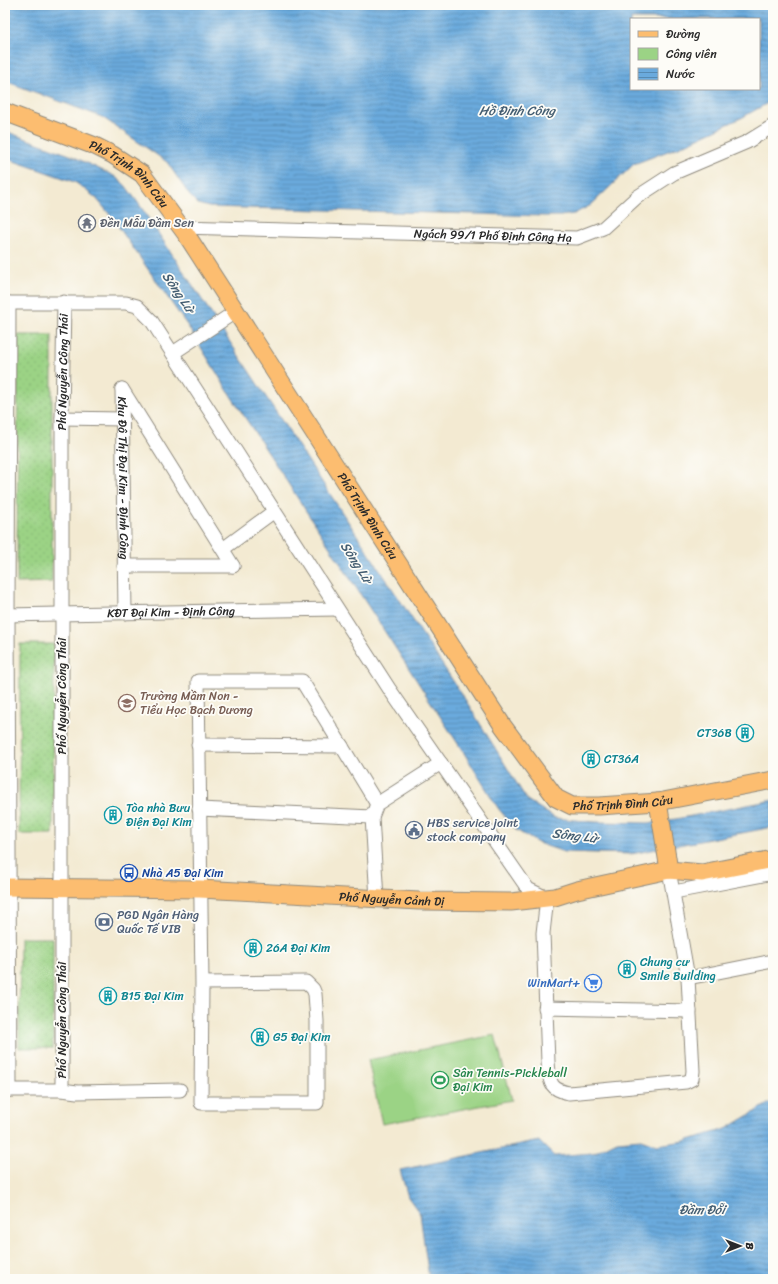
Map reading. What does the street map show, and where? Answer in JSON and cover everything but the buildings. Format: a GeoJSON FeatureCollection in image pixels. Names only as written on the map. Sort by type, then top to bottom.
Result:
{"type":"FeatureCollection","features":[{"type":"Feature","properties":{"kind":"main road","name":"Phố Trịnh Đình Cửu"},"geometry":{"type":"LineString","coordinates":[[5,112],[74,138],[113,155],[142,174],[181,227],[230,316],[504,726],[556,798],[572,806],[659,809],[773,780]]}},
{"type":"Feature","properties":{"kind":"main road"},"geometry":{"type":"LineString","coordinates":[[659,809],[668,863]]}},
{"type":"Feature","properties":{"kind":"main road","name":"Phố Nguyễn Cảnh Dị"},"geometry":{"type":"LineString","coordinates":[[7,887],[200,889],[419,901],[510,902],[555,897],[668,863],[702,873],[773,859]]}},
{"type":"Feature","properties":{"kind":"street","name":"Ngách 99/1 Phố Định Công Hạ"},"geometry":{"type":"LineString","coordinates":[[181,227],[577,238],[602,228],[637,197],[674,173],[747,142],[773,126]]}},
{"type":"Feature","properties":{"kind":"street"},"geometry":{"type":"LineString","coordinates":[[180,1090],[77,1092],[62,1090],[8,1090],[7,302],[126,302],[137,306],[150,320],[390,690],[528,889],[547,898],[543,933],[545,1008],[550,1082],[558,1091],[569,1093],[686,1082],[692,1079],[693,1071],[688,978],[668,863]]}},
{"type":"Feature","properties":{"kind":"street","name":"Phố Nguyễn Công Thái"},"geometry":{"type":"LineString","coordinates":[[62,1090],[62,418],[64,302]]}},
{"type":"Feature","properties":{"kind":"street"},"geometry":{"type":"LineString","coordinates":[[173,354],[230,316]]}},
{"type":"Feature","properties":{"kind":"street","name":"Khu Đô Thị Đại Kim - Định Công"},"geometry":{"type":"LineString","coordinates":[[125,613],[122,389],[223,549]]}},
{"type":"Feature","properties":{"kind":"street"},"geometry":{"type":"LineString","coordinates":[[62,418],[122,419]]}},
{"type":"Feature","properties":{"kind":"street"},"geometry":{"type":"LineString","coordinates":[[124,566],[234,566],[223,549],[274,512]]}},
{"type":"Feature","properties":{"kind":"street","name":"KĐT Đại Kim - Định Công"},"geometry":{"type":"LineString","coordinates":[[7,615],[337,609]]}},
{"type":"Feature","properties":{"kind":"street"},"geometry":{"type":"LineString","coordinates":[[202,983],[306,982],[310,985],[316,994],[318,1103],[201,1103],[202,983],[198,681],[302,681],[377,804]]}},
{"type":"Feature","properties":{"kind":"street"},"geometry":{"type":"LineString","coordinates":[[198,745],[342,746]]}},
{"type":"Feature","properties":{"kind":"street"},"geometry":{"type":"LineString","coordinates":[[377,899],[372,817],[377,804],[441,763]]}},
{"type":"Feature","properties":{"kind":"street"},"geometry":{"type":"LineString","coordinates":[[199,809],[372,817]]}},
{"type":"Feature","properties":{"kind":"street"},"geometry":{"type":"LineString","coordinates":[[674,892],[773,873]]}},
{"type":"Feature","properties":{"kind":"street"},"geometry":{"type":"LineString","coordinates":[[688,978],[773,961]]}},
{"type":"Feature","properties":{"kind":"street"},"geometry":{"type":"LineString","coordinates":[[545,1008],[690,1011]]}},
{"type":"Feature","properties":{"kind":"green space"},"geometry":{"type":"Polygon","coordinates":[[[18,335],[52,335],[52,582],[17,583],[18,335]]]}},
{"type":"Feature","properties":{"kind":"green space"},"geometry":{"type":"Polygon","coordinates":[[[20,644],[54,644],[53,834],[19,834],[20,644]]]}},
{"type":"Feature","properties":{"kind":"green space"},"geometry":{"type":"Polygon","coordinates":[[[20,938],[53,938],[53,1048],[19,1048],[20,938]]]}},
{"type":"Feature","properties":{"kind":"green space","name":"Sân Tennis-Pickleball Đại Kim"},"geometry":{"type":"Polygon","coordinates":[[[495,1035],[512,1100],[382,1124],[368,1060],[495,1035]]]}},
{"type":"Feature","properties":{"kind":"water","name":"Hồ Định Công"},"geometry":{"type":"Polygon","coordinates":[[[5,5],[773,5],[773,100],[743,117],[681,146],[634,164],[591,205],[574,214],[545,216],[209,207],[198,204],[190,196],[167,162],[102,117],[5,81],[5,5]]]}},
{"type":"Feature","properties":{"kind":"water","name":"Sông Lừ"},"geometry":{"type":"Polygon","coordinates":[[[5,131],[70,155],[114,176],[125,185],[463,696],[527,800],[555,818],[595,822],[648,823],[773,800],[773,827],[631,854],[564,852],[538,843],[516,830],[498,808],[464,753],[231,396],[189,328],[111,216],[96,198],[75,182],[5,158],[5,131]]]}},
{"type":"Feature","properties":{"kind":"water","name":"Đầm Đỗi"},"geometry":{"type":"Polygon","coordinates":[[[773,1101],[773,1279],[429,1279],[420,1214],[408,1197],[400,1170],[539,1141],[554,1156],[593,1153],[617,1141],[641,1139],[657,1145],[685,1141],[726,1129],[773,1101]]]}},
{"type":"Feature","properties":{"kind":"place","name":"Đền Mẫu Đầm Sen"},"geometry":{"type":"Point","coordinates":[87,223]}},
{"type":"Feature","properties":{"kind":"place","name":"Trường Mầm Non - Tiểu Học Bạch Dương"},"geometry":{"type":"Point","coordinates":[127,703]}},
{"type":"Feature","properties":{"kind":"place","name":"CT36B"},"geometry":{"type":"Point","coordinates":[745,733]}},
{"type":"Feature","properties":{"kind":"place","name":"CT36A"},"geometry":{"type":"Point","coordinates":[591,759]}},
{"type":"Feature","properties":{"kind":"place","name":"Tòa nhà Bưu Điện Đại Kim"},"geometry":{"type":"Point","coordinates":[113,815]}},
{"type":"Feature","properties":{"kind":"place","name":"HBS service joint stock company"},"geometry":{"type":"Point","coordinates":[414,830]}},
{"type":"Feature","properties":{"kind":"place","name":"Nhà A5 Đại Kim"},"geometry":{"type":"Point","coordinates":[129,873]}},
{"type":"Feature","properties":{"kind":"place","name":"PGD Ngân Hàng Quốc Tế VIB"},"geometry":{"type":"Point","coordinates":[104,922]}},
{"type":"Feature","properties":{"kind":"place","name":"26A Đại Kim"},"geometry":{"type":"Point","coordinates":[253,948]}},
{"type":"Feature","properties":{"kind":"place","name":"Chung cư Smile Building"},"geometry":{"type":"Point","coordinates":[627,969]}},
{"type":"Feature","properties":{"kind":"place","name":"WinMart+"},"geometry":{"type":"Point","coordinates":[593,983]}},
{"type":"Feature","properties":{"kind":"place","name":"B15 Đại Kim"},"geometry":{"type":"Point","coordinates":[108,996]}},
{"type":"Feature","properties":{"kind":"place","name":"G5 Đại Kim"},"geometry":{"type":"Point","coordinates":[260,1037]}},
{"type":"Feature","properties":{"kind":"place","name":"Sân Tennis-Pickleball Đại Kim"},"geometry":{"type":"Point","coordinates":[440,1080]}}]}
